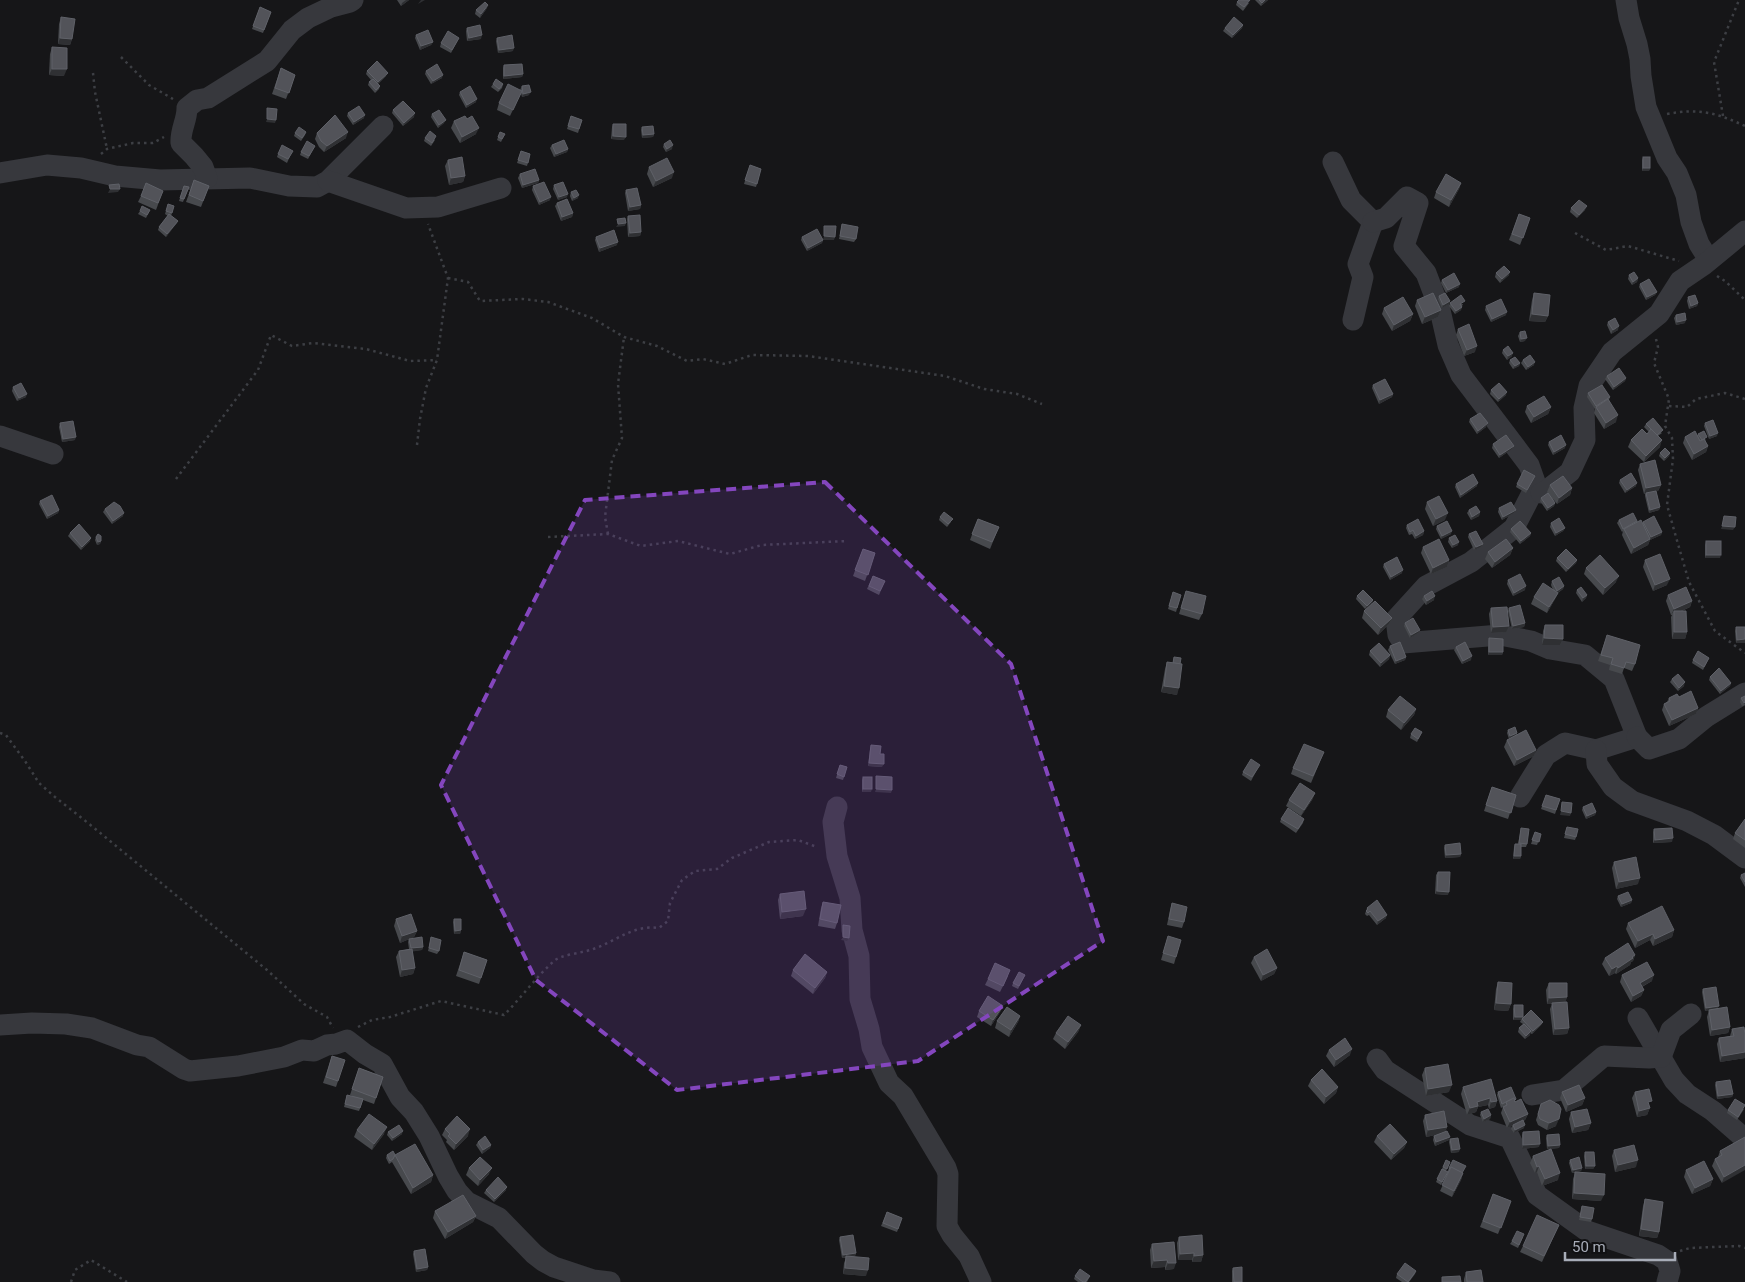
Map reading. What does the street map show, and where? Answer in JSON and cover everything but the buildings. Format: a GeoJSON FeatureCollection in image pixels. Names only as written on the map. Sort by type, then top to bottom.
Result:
{"type":"FeatureCollection","features":[{"type":"Feature","properties":{"kind":"street"},"geometry":{"type":"LineString","coordinates":[[207,178],[203,167],[181,143],[184,117],[197,100],[208,98],[266,61],[292,30],[308,18],[331,7],[353,0]]}},
{"type":"Feature","properties":{"kind":"street"},"geometry":{"type":"LineString","coordinates":[[1626,0],[1628,18],[1640,59],[1640,76],[1646,107],[1667,158],[1677,173],[1686,195],[1692,222],[1707,262]]}},
{"type":"Feature","properties":{"kind":"street"},"geometry":{"type":"LineString","coordinates":[[0,173],[47,165],[81,168],[115,176],[160,180],[250,178],[289,186],[317,187],[328,181],[382,126]]}},
{"type":"Feature","properties":{"kind":"street"},"geometry":{"type":"LineString","coordinates":[[1333,162],[1351,200],[1373,222]]}},
{"type":"Feature","properties":{"kind":"street"},"geometry":{"type":"LineString","coordinates":[[328,181],[406,208],[438,207],[501,188]]}},
{"type":"Feature","properties":{"kind":"street"},"geometry":{"type":"LineString","coordinates":[[1373,222],[1386,218],[1408,197],[1418,203],[1404,246],[1426,273],[1440,310],[1448,345],[1461,375],[1530,465],[1535,482],[1532,493],[1514,528],[1471,562],[1426,586],[1396,619],[1398,635],[1403,643],[1500,635],[1532,641],[1550,649],[1585,655],[1614,679],[1637,737],[1649,749],[1679,739],[1706,717],[1745,693]]}},
{"type":"Feature","properties":{"kind":"street"},"geometry":{"type":"LineString","coordinates":[[1353,320],[1363,277],[1358,264],[1373,222]]}},
{"type":"Feature","properties":{"kind":"street"},"geometry":{"type":"LineString","coordinates":[[1532,493],[1543,493],[1570,472],[1585,440],[1584,408],[1589,386],[1612,352],[1659,314],[1680,281],[1745,231]]}},
{"type":"Feature","properties":{"kind":"street"},"geometry":{"type":"LineString","coordinates":[[0,436],[53,454]]}},
{"type":"Feature","properties":{"kind":"street"},"geometry":{"type":"LineString","coordinates":[[1520,797],[1546,754],[1565,744],[1596,750],[1637,737]]}},
{"type":"Feature","properties":{"kind":"street"},"geometry":{"type":"LineString","coordinates":[[1596,750],[1597,764],[1613,787],[1632,800],[1687,821],[1714,835],[1745,858]]}},
{"type":"Feature","properties":{"kind":"street"},"geometry":{"type":"LineString","coordinates":[[837,807],[833,822],[836,846],[839,863],[850,898],[852,930],[859,956],[860,999],[872,1047],[889,1083],[903,1096],[946,1168],[948,1174],[947,1226],[969,1256],[981,1282]]}},
{"type":"Feature","properties":{"kind":"street"},"geometry":{"type":"LineString","coordinates":[[1661,1057],[1671,1030],[1691,1014]]}},
{"type":"Feature","properties":{"kind":"street"},"geometry":{"type":"LineString","coordinates":[[1638,1018],[1674,1080],[1687,1094],[1713,1111],[1745,1139]]}},
{"type":"Feature","properties":{"kind":"street"},"geometry":{"type":"LineString","coordinates":[[0,1025],[32,1023],[66,1024],[92,1028],[137,1045],[149,1047],[178,1066],[190,1071],[238,1066],[284,1057],[302,1050],[314,1051],[327,1045],[347,1040],[382,1064],[400,1097],[414,1112],[425,1130],[444,1170],[457,1191],[468,1202],[499,1218],[543,1261],[554,1267],[593,1280],[610,1282]]}},
{"type":"Feature","properties":{"kind":"street"},"geometry":{"type":"LineString","coordinates":[[1532,1096],[1564,1090],[1604,1056],[1661,1057]]}},
{"type":"Feature","properties":{"kind":"street"},"geometry":{"type":"LineString","coordinates":[[1377,1058],[1385,1070],[1470,1126],[1510,1138],[1537,1195],[1587,1232],[1658,1255],[1667,1261],[1670,1272],[1667,1282]]}},
{"type":"Feature","properties":{"kind":"path"},"geometry":{"type":"LineString","coordinates":[[1723,116],[1714,62],[1739,0]]}},
{"type":"Feature","properties":{"kind":"path"},"geometry":{"type":"LineString","coordinates":[[81,168],[107,148],[133,143],[153,143],[184,117],[122,57]]}},
{"type":"Feature","properties":{"kind":"path"},"geometry":{"type":"LineString","coordinates":[[93,73],[95,92],[107,148]]}},
{"type":"Feature","properties":{"kind":"path"},"geometry":{"type":"LineString","coordinates":[[1651,117],[1698,111],[1723,116],[1745,126]]}},
{"type":"Feature","properties":{"kind":"path"},"geometry":{"type":"LineString","coordinates":[[417,445],[426,388],[437,360],[448,278],[426,219],[432,207]]}},
{"type":"Feature","properties":{"kind":"path"},"geometry":{"type":"LineString","coordinates":[[1575,233],[1606,250],[1628,246],[1683,262],[1707,262],[1710,272],[1725,281],[1745,300]]}},
{"type":"Feature","properties":{"kind":"path"},"geometry":{"type":"LineString","coordinates":[[448,278],[468,282],[480,300],[523,299],[548,302],[592,318],[624,337],[657,346],[687,361],[703,359],[725,364],[752,355],[808,356],[945,376],[984,389],[1017,394],[1042,404]]}},
{"type":"Feature","properties":{"kind":"path"},"geometry":{"type":"LineString","coordinates":[[1652,320],[1658,348],[1654,363],[1669,398],[1665,426],[1672,438],[1673,459],[1667,505],[1689,582],[1716,631],[1745,653]]}},
{"type":"Feature","properties":{"kind":"path"},"geometry":{"type":"LineString","coordinates":[[176,479],[258,370],[271,335],[292,346],[313,343],[366,349],[410,360],[437,360]]}},
{"type":"Feature","properties":{"kind":"path"},"geometry":{"type":"LineString","coordinates":[[608,534],[606,516],[612,460],[622,438],[618,384],[624,337]]}},
{"type":"Feature","properties":{"kind":"path"},"geometry":{"type":"LineString","coordinates":[[1668,406],[1687,407],[1696,399],[1725,393],[1745,399]]}},
{"type":"Feature","properties":{"kind":"path"},"geometry":{"type":"LineString","coordinates":[[548,537],[608,534],[641,546],[678,541],[730,554],[762,546],[847,541]]}},
{"type":"Feature","properties":{"kind":"path"},"geometry":{"type":"LineString","coordinates":[[0,733],[6,735],[39,783],[259,964],[304,1004],[327,1017],[333,1028],[347,1040],[358,1026],[372,1020],[390,1017],[441,1001],[504,1015],[555,959],[592,950],[632,931],[648,926],[658,928],[668,921],[670,904],[682,880],[695,871],[717,869],[732,858],[769,842],[798,840],[817,847],[836,846]]}},
{"type":"Feature","properties":{"kind":"path"},"geometry":{"type":"LineString","coordinates":[[1658,1255],[1690,1248],[1739,1246],[1745,1248]]}},
{"type":"Feature","properties":{"kind":"path"},"geometry":{"type":"LineString","coordinates":[[72,1282],[75,1270],[91,1260],[127,1282]]}},
{"type":"Feature","properties":{"kind":"highlighted area"},"geometry":{"type":"Polygon","coordinates":[[[825,482],[1011,664],[1103,941],[918,1061],[677,1090],[536,980],[441,785],[585,500],[825,482]]]}}]}
